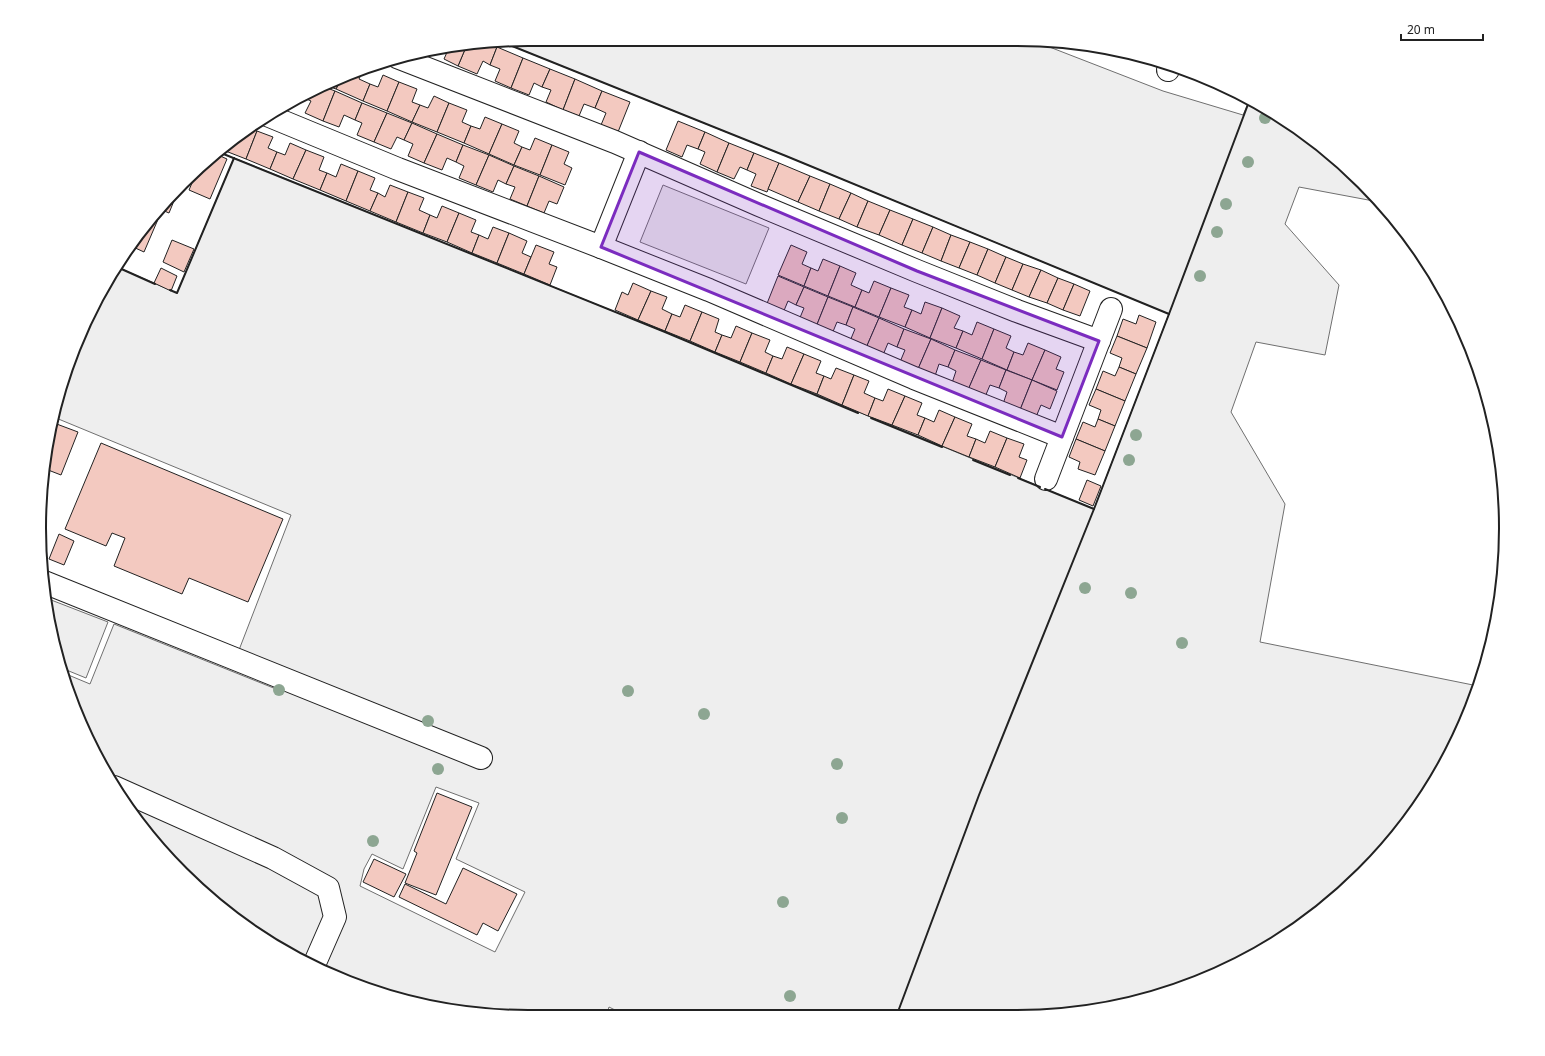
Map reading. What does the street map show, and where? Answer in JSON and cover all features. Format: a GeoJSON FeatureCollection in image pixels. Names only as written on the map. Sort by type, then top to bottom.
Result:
{"type":"FeatureCollection","features":[{"type":"Feature","properties":{"kind":"street"},"geometry":{"type":"LineString","coordinates":[[407,61],[639,152],[759,205],[917,271],[1017,311],[1099,341]]}},
{"type":"Feature","properties":{"kind":"street"},"geometry":{"type":"LineString","coordinates":[[275,118],[398,169],[709,290],[921,381],[1062,437]]}},
{"type":"Feature","properties":{"kind":"street"},"geometry":{"type":"LineString","coordinates":[[601,247],[639,152]]}},
{"type":"Feature","properties":{"kind":"street"},"geometry":{"type":"LineString","coordinates":[[1046,479],[1111,309]]}},
{"type":"Feature","properties":{"kind":"street"},"geometry":{"type":"LineString","coordinates":[[49,584],[480,758]]}},
{"type":"Feature","properties":{"kind":"street"},"geometry":{"type":"LineString","coordinates":[[124,792],[273,858],[328,888],[335,917],[316,960]]}},
{"type":"Feature","properties":{"kind":"highlighted area"},"geometry":{"type":"Polygon","coordinates":[[[639,152],[917,271],[1099,341],[1062,437],[601,247],[639,152]]]}},
{"type":"Feature","properties":{"kind":"shaded area"},"geometry":{"type":"Polygon","coordinates":[[[513,46],[1050,47],[1163,91],[1243,115],[1247,105],[1285,127],[1335,166],[1358,187],[1370,200],[1299,187],[1285,224],[1339,285],[1325,355],[1256,342],[1231,412],[1285,504],[1260,642],[1472,685],[1449,741],[1418,796],[1379,846],[1358,869],[1335,890],[1285,929],[1230,960],[1172,984],[1142,994],[1080,1006],[1017,1010],[615,1010],[609,1007],[608,1010],[496,1009],[434,1001],[403,994],[373,984],[315,960],[260,929],[210,890],[187,869],[166,846],[127,796],[96,741],[69,675],[90,684],[114,624],[276,689],[284,668],[239,650],[291,515],[58,419],[62,403],[83,344],[96,315],[122,269],[177,293],[234,158],[665,332],[1094,509],[1169,314],[786,156],[513,46]],[[436,787],[403,869],[372,854],[364,869],[360,886],[495,952],[525,892],[456,859],[479,803],[436,787]]]}},
{"type":"Feature","properties":{"kind":"shaded area"},"geometry":{"type":"Polygon","coordinates":[[[663,185],[769,228],[746,284],[640,242],[663,185]]]}},
{"type":"Feature","properties":{"kind":"shaded area"},"geometry":{"type":"Polygon","coordinates":[[[51,600],[108,622],[86,678],[68,671],[62,653],[51,600]]]}},
{"type":"Feature","properties":{"kind":"building"},"geometry":{"type":"Polygon","coordinates":[[[497,47],[490,65],[483,61],[477,74],[458,66],[465,50],[497,47]]]}},
{"type":"Feature","properties":{"kind":"building"},"geometry":{"type":"Polygon","coordinates":[[[497,47],[523,58],[511,88],[495,81],[500,69],[490,65],[497,47]]]}},
{"type":"Feature","properties":{"kind":"building"},"geometry":{"type":"Polygon","coordinates":[[[465,50],[458,66],[444,59],[447,53],[465,50]]]}},
{"type":"Feature","properties":{"kind":"building"},"geometry":{"type":"Polygon","coordinates":[[[523,58],[550,69],[542,87],[534,83],[529,95],[511,88],[523,58]]]}},
{"type":"Feature","properties":{"kind":"building"},"geometry":{"type":"Polygon","coordinates":[[[550,69],[575,79],[563,110],[546,102],[551,90],[542,87],[550,69]]]}},
{"type":"Feature","properties":{"kind":"building"},"geometry":{"type":"Polygon","coordinates":[[[383,75],[399,82],[387,111],[363,101],[370,84],[378,87],[383,75]]]}},
{"type":"Feature","properties":{"kind":"building"},"geometry":{"type":"Polygon","coordinates":[[[360,77],[359,79],[370,84],[363,101],[336,89],[338,86],[360,77]]]}},
{"type":"Feature","properties":{"kind":"building"},"geometry":{"type":"Polygon","coordinates":[[[575,79],[602,91],[595,108],[584,104],[579,116],[563,110],[575,79]]]}},
{"type":"Feature","properties":{"kind":"building"},"geometry":{"type":"Polygon","coordinates":[[[399,82],[417,89],[412,102],[420,105],[412,122],[387,111],[399,82]]]}},
{"type":"Feature","properties":{"kind":"building"},"geometry":{"type":"Polygon","coordinates":[[[330,89],[335,91],[323,121],[305,113],[311,101],[308,100],[330,89]]]}},
{"type":"Feature","properties":{"kind":"building"},"geometry":{"type":"Polygon","coordinates":[[[335,91],[362,103],[355,120],[344,115],[339,127],[323,121],[335,91]]]}},
{"type":"Feature","properties":{"kind":"building"},"geometry":{"type":"Polygon","coordinates":[[[602,91],[630,102],[618,132],[601,125],[606,113],[595,108],[602,91]]]}},
{"type":"Feature","properties":{"kind":"building"},"geometry":{"type":"Polygon","coordinates":[[[434,96],[449,103],[437,132],[412,122],[420,105],[428,108],[434,96]]]}},
{"type":"Feature","properties":{"kind":"building"},"geometry":{"type":"Polygon","coordinates":[[[362,103],[387,113],[374,142],[357,135],[362,123],[355,120],[362,103]]]}},
{"type":"Feature","properties":{"kind":"building"},"geometry":{"type":"Polygon","coordinates":[[[449,103],[467,110],[462,122],[471,126],[464,143],[437,132],[449,103]]]}},
{"type":"Feature","properties":{"kind":"building"},"geometry":{"type":"Polygon","coordinates":[[[387,113],[412,123],[404,140],[397,137],[391,149],[374,142],[387,113]]]}},
{"type":"Feature","properties":{"kind":"building"},"geometry":{"type":"Polygon","coordinates":[[[485,117],[502,124],[489,154],[464,143],[471,126],[480,129],[485,117]]]}},
{"type":"Feature","properties":{"kind":"building"},"geometry":{"type":"Polygon","coordinates":[[[678,121],[705,132],[698,149],[687,145],[682,157],[666,150],[678,121]]]}},
{"type":"Feature","properties":{"kind":"building"},"geometry":{"type":"Polygon","coordinates":[[[412,123],[437,134],[424,163],[408,156],[413,144],[404,140],[412,123]]]}},
{"type":"Feature","properties":{"kind":"building"},"geometry":{"type":"Polygon","coordinates":[[[502,124],[519,131],[514,143],[522,147],[514,165],[489,154],[502,124]]]}},
{"type":"Feature","properties":{"kind":"building"},"geometry":{"type":"Polygon","coordinates":[[[255,130],[257,131],[246,159],[228,152],[255,130]]]}},
{"type":"Feature","properties":{"kind":"building"},"geometry":{"type":"Polygon","coordinates":[[[257,131],[273,137],[268,148],[277,152],[270,169],[246,159],[257,131]]]}},
{"type":"Feature","properties":{"kind":"building"},"geometry":{"type":"Polygon","coordinates":[[[705,132],[729,143],[717,172],[700,164],[705,152],[698,149],[705,132]]]}},
{"type":"Feature","properties":{"kind":"building"},"geometry":{"type":"Polygon","coordinates":[[[437,134],[463,145],[456,162],[447,158],[442,170],[424,163],[437,134]]]}},
{"type":"Feature","properties":{"kind":"building"},"geometry":{"type":"Polygon","coordinates":[[[535,138],[552,145],[540,175],[514,165],[522,147],[530,150],[535,138]]]}},
{"type":"Feature","properties":{"kind":"building"},"geometry":{"type":"Polygon","coordinates":[[[290,143],[306,150],[293,179],[270,169],[277,152],[285,155],[290,143]]]}},
{"type":"Feature","properties":{"kind":"building"},"geometry":{"type":"Polygon","coordinates":[[[729,143],[754,153],[747,170],[740,167],[734,179],[717,172],[729,143]]]}},
{"type":"Feature","properties":{"kind":"building"},"geometry":{"type":"Polygon","coordinates":[[[463,145],[489,155],[476,185],[459,178],[464,166],[456,162],[463,145]]]}},
{"type":"Feature","properties":{"kind":"building"},"geometry":{"type":"Polygon","coordinates":[[[552,145],[569,152],[564,164],[572,168],[565,185],[540,175],[552,145]]]}},
{"type":"Feature","properties":{"kind":"building"},"geometry":{"type":"Polygon","coordinates":[[[306,150],[324,157],[319,170],[327,173],[320,190],[293,179],[306,150]]]}},
{"type":"Feature","properties":{"kind":"building"},"geometry":{"type":"Polygon","coordinates":[[[754,153],[779,163],[767,192],[751,186],[756,174],[747,170],[754,153]]]}},
{"type":"Feature","properties":{"kind":"building"},"geometry":{"type":"Polygon","coordinates":[[[489,155],[514,166],[506,184],[498,180],[493,192],[476,185],[489,155]]]}},
{"type":"Feature","properties":{"kind":"building"},"geometry":{"type":"Polygon","coordinates":[[[222,157],[227,159],[210,199],[189,190],[192,182],[210,166],[222,157]]]}},
{"type":"Feature","properties":{"kind":"building"},"geometry":{"type":"Polygon","coordinates":[[[779,163],[810,176],[798,202],[768,189],[779,163]]]}},
{"type":"Feature","properties":{"kind":"building"},"geometry":{"type":"Polygon","coordinates":[[[341,164],[358,171],[346,201],[320,190],[327,173],[336,177],[341,164]]]}},
{"type":"Feature","properties":{"kind":"building"},"geometry":{"type":"Polygon","coordinates":[[[514,166],[539,176],[527,206],[510,199],[515,187],[506,184],[514,166]]]}},
{"type":"Feature","properties":{"kind":"building"},"geometry":{"type":"Polygon","coordinates":[[[358,171],[375,178],[370,190],[378,193],[370,211],[346,201],[358,171]]]}},
{"type":"Feature","properties":{"kind":"building"},"geometry":{"type":"Polygon","coordinates":[[[539,176],[564,187],[557,204],[549,201],[544,213],[527,206],[539,176]]]}},
{"type":"Feature","properties":{"kind":"building"},"geometry":{"type":"Polygon","coordinates":[[[810,176],[830,184],[819,211],[798,202],[810,176]]]}},
{"type":"Feature","properties":{"kind":"building"},"geometry":{"type":"Polygon","coordinates":[[[830,184],[851,193],[839,219],[819,211],[830,184]]]}},
{"type":"Feature","properties":{"kind":"building"},"geometry":{"type":"Polygon","coordinates":[[[390,185],[408,192],[396,222],[370,211],[378,193],[385,197],[390,185]]]}},
{"type":"Feature","properties":{"kind":"building"},"geometry":{"type":"Polygon","coordinates":[[[408,192],[424,198],[419,210],[430,215],[423,233],[396,222],[408,192]]]}},
{"type":"Feature","properties":{"kind":"building"},"geometry":{"type":"Polygon","coordinates":[[[851,193],[868,201],[857,227],[839,219],[851,193]]]}},
{"type":"Feature","properties":{"kind":"building"},"geometry":{"type":"Polygon","coordinates":[[[868,201],[890,210],[879,235],[857,227],[868,201]]]}},
{"type":"Feature","properties":{"kind":"building"},"geometry":{"type":"Polygon","coordinates":[[[174,202],[169,213],[165,211],[174,202]]]}},
{"type":"Feature","properties":{"kind":"building"},"geometry":{"type":"Polygon","coordinates":[[[442,206],[459,213],[447,242],[423,233],[430,215],[437,218],[442,206]]]}},
{"type":"Feature","properties":{"kind":"building"},"geometry":{"type":"Polygon","coordinates":[[[890,210],[913,219],[902,245],[879,235],[890,210]]]}},
{"type":"Feature","properties":{"kind":"building"},"geometry":{"type":"Polygon","coordinates":[[[459,213],[476,220],[471,232],[479,235],[472,253],[447,242],[459,213]]]}},
{"type":"Feature","properties":{"kind":"building"},"geometry":{"type":"Polygon","coordinates":[[[913,219],[933,227],[922,253],[902,245],[913,219]]]}},
{"type":"Feature","properties":{"kind":"building"},"geometry":{"type":"Polygon","coordinates":[[[157,221],[144,252],[136,248],[157,221]]]}},
{"type":"Feature","properties":{"kind":"building"},"geometry":{"type":"Polygon","coordinates":[[[493,227],[509,233],[497,263],[472,253],[479,235],[488,239],[493,227]]]}},
{"type":"Feature","properties":{"kind":"building"},"geometry":{"type":"Polygon","coordinates":[[[933,227],[951,235],[941,261],[922,253],[933,227]]]}},
{"type":"Feature","properties":{"kind":"building"},"geometry":{"type":"Polygon","coordinates":[[[509,233],[527,241],[522,253],[531,257],[524,274],[497,263],[509,233]]]}},
{"type":"Feature","properties":{"kind":"building"},"geometry":{"type":"Polygon","coordinates":[[[951,235],[970,242],[959,268],[941,261],[951,235]]]}},
{"type":"Feature","properties":{"kind":"building"},"geometry":{"type":"Polygon","coordinates":[[[172,240],[194,249],[184,272],[163,262],[172,240]]]}},
{"type":"Feature","properties":{"kind":"building"},"geometry":{"type":"Polygon","coordinates":[[[970,242],[988,249],[977,275],[959,268],[970,242]]]}},
{"type":"Feature","properties":{"kind":"building"},"geometry":{"type":"Polygon","coordinates":[[[536,245],[554,252],[549,264],[557,267],[550,285],[524,274],[536,245]]]}},
{"type":"Feature","properties":{"kind":"building"},"geometry":{"type":"Polygon","coordinates":[[[791,245],[807,252],[802,264],[811,268],[804,286],[778,275],[791,245]]]}},
{"type":"Feature","properties":{"kind":"building"},"geometry":{"type":"Polygon","coordinates":[[[988,249],[1006,257],[995,283],[977,275],[988,249]]]}},
{"type":"Feature","properties":{"kind":"building"},"geometry":{"type":"Polygon","coordinates":[[[1006,257],[1023,264],[1012,290],[995,283],[1006,257]]]}},
{"type":"Feature","properties":{"kind":"building"},"geometry":{"type":"Polygon","coordinates":[[[823,259],[840,266],[828,296],[804,286],[811,268],[818,271],[823,259]]]}},
{"type":"Feature","properties":{"kind":"building"},"geometry":{"type":"Polygon","coordinates":[[[1023,264],[1041,270],[1029,297],[1012,290],[1023,264]]]}},
{"type":"Feature","properties":{"kind":"building"},"geometry":{"type":"Polygon","coordinates":[[[840,266],[856,273],[851,285],[862,290],[855,307],[828,296],[840,266]]]}},
{"type":"Feature","properties":{"kind":"building"},"geometry":{"type":"Polygon","coordinates":[[[161,268],[177,276],[171,291],[154,283],[161,268]]]}},
{"type":"Feature","properties":{"kind":"building"},"geometry":{"type":"Polygon","coordinates":[[[1041,270],[1058,278],[1047,303],[1029,297],[1041,270]]]}},
{"type":"Feature","properties":{"kind":"building"},"geometry":{"type":"Polygon","coordinates":[[[778,276],[804,287],[796,305],[788,301],[783,313],[766,306],[778,276]]]}},
{"type":"Feature","properties":{"kind":"building"},"geometry":{"type":"Polygon","coordinates":[[[1058,278],[1074,284],[1063,310],[1047,303],[1058,278]]]}},
{"type":"Feature","properties":{"kind":"building"},"geometry":{"type":"Polygon","coordinates":[[[874,281],[891,288],[879,317],[855,307],[862,290],[869,293],[874,281]]]}},
{"type":"Feature","properties":{"kind":"building"},"geometry":{"type":"Polygon","coordinates":[[[633,283],[651,291],[638,320],[615,310],[622,292],[628,295],[633,283]]]}},
{"type":"Feature","properties":{"kind":"building"},"geometry":{"type":"Polygon","coordinates":[[[1074,284],[1090,291],[1080,316],[1063,310],[1074,284]]]}},
{"type":"Feature","properties":{"kind":"building"},"geometry":{"type":"Polygon","coordinates":[[[804,287],[828,297],[816,327],[799,320],[804,308],[796,305],[804,287]]]}},
{"type":"Feature","properties":{"kind":"building"},"geometry":{"type":"Polygon","coordinates":[[[891,288],[909,295],[904,307],[912,310],[905,327],[879,317],[891,288]]]}},
{"type":"Feature","properties":{"kind":"building"},"geometry":{"type":"Polygon","coordinates":[[[651,291],[667,297],[662,309],[672,314],[665,331],[638,320],[651,291]]]}},
{"type":"Feature","properties":{"kind":"building"},"geometry":{"type":"Polygon","coordinates":[[[828,297],[853,307],[846,325],[837,322],[832,334],[816,327],[828,297]]]}},
{"type":"Feature","properties":{"kind":"building"},"geometry":{"type":"Polygon","coordinates":[[[925,302],[942,308],[930,338],[905,327],[912,310],[921,314],[925,302]]]}},
{"type":"Feature","properties":{"kind":"building"},"geometry":{"type":"Polygon","coordinates":[[[685,305],[702,312],[690,341],[665,331],[672,314],[680,317],[685,305]]]}},
{"type":"Feature","properties":{"kind":"building"},"geometry":{"type":"Polygon","coordinates":[[[853,307],[879,318],[866,348],[850,341],[855,329],[846,325],[853,307]]]}},
{"type":"Feature","properties":{"kind":"building"},"geometry":{"type":"Polygon","coordinates":[[[942,308],[960,316],[954,328],[963,331],[956,348],[930,338],[942,308]]]}},
{"type":"Feature","properties":{"kind":"building"},"geometry":{"type":"Polygon","coordinates":[[[702,312],[719,319],[715,332],[722,335],[715,352],[690,341],[702,312]]]}},
{"type":"Feature","properties":{"kind":"building"},"geometry":{"type":"Polygon","coordinates":[[[1139,315],[1156,322],[1147,348],[1117,336],[1123,319],[1136,324],[1139,315]]]}},
{"type":"Feature","properties":{"kind":"building"},"geometry":{"type":"Polygon","coordinates":[[[879,318],[904,329],[897,347],[888,343],[883,355],[866,348],[879,318]]]}},
{"type":"Feature","properties":{"kind":"building"},"geometry":{"type":"Polygon","coordinates":[[[977,322],[994,329],[982,359],[956,348],[963,331],[972,335],[977,322]]]}},
{"type":"Feature","properties":{"kind":"building"},"geometry":{"type":"Polygon","coordinates":[[[736,326],[752,333],[740,362],[715,352],[722,335],[731,338],[736,326]]]}},
{"type":"Feature","properties":{"kind":"building"},"geometry":{"type":"Polygon","coordinates":[[[904,329],[931,339],[918,369],[900,362],[905,350],[897,347],[904,329]]]}},
{"type":"Feature","properties":{"kind":"building"},"geometry":{"type":"Polygon","coordinates":[[[994,329],[1011,336],[1006,348],[1014,352],[1007,370],[982,359],[994,329]]]}},
{"type":"Feature","properties":{"kind":"building"},"geometry":{"type":"Polygon","coordinates":[[[752,333],[770,340],[765,352],[773,356],[766,373],[740,362],[752,333]]]}},
{"type":"Feature","properties":{"kind":"building"},"geometry":{"type":"Polygon","coordinates":[[[1117,336],[1147,348],[1136,374],[1119,367],[1122,358],[1110,353],[1117,336]]]}},
{"type":"Feature","properties":{"kind":"building"},"geometry":{"type":"Polygon","coordinates":[[[931,339],[955,350],[948,367],[939,364],[935,376],[918,369],[931,339]]]}},
{"type":"Feature","properties":{"kind":"building"},"geometry":{"type":"Polygon","coordinates":[[[1028,343],[1045,350],[1032,380],[1007,370],[1014,352],[1023,355],[1028,343]]]}},
{"type":"Feature","properties":{"kind":"building"},"geometry":{"type":"Polygon","coordinates":[[[787,347],[804,354],[791,384],[766,373],[773,356],[782,359],[787,347]]]}},
{"type":"Feature","properties":{"kind":"building"},"geometry":{"type":"Polygon","coordinates":[[[955,350],[981,360],[968,390],[952,383],[956,371],[948,367],[955,350]]]}},
{"type":"Feature","properties":{"kind":"building"},"geometry":{"type":"Polygon","coordinates":[[[1045,350],[1061,357],[1056,369],[1064,372],[1057,390],[1032,380],[1045,350]]]}},
{"type":"Feature","properties":{"kind":"building"},"geometry":{"type":"Polygon","coordinates":[[[804,354],[821,361],[816,373],[824,376],[817,394],[791,384],[804,354]]]}},
{"type":"Feature","properties":{"kind":"building"},"geometry":{"type":"Polygon","coordinates":[[[981,360],[1006,370],[999,388],[990,385],[985,397],[968,390],[981,360]]]}},
{"type":"Feature","properties":{"kind":"building"},"geometry":{"type":"Polygon","coordinates":[[[1119,367],[1136,374],[1125,401],[1096,389],[1103,371],[1115,376],[1119,367]]]}},
{"type":"Feature","properties":{"kind":"building"},"geometry":{"type":"Polygon","coordinates":[[[836,368],[854,375],[842,405],[817,394],[824,376],[831,379],[836,368]]]}},
{"type":"Feature","properties":{"kind":"building"},"geometry":{"type":"Polygon","coordinates":[[[1006,370],[1032,380],[1020,410],[1003,404],[1007,392],[999,388],[1006,370]]]}},
{"type":"Feature","properties":{"kind":"building"},"geometry":{"type":"Polygon","coordinates":[[[854,375],[869,381],[864,393],[875,398],[868,416],[842,405],[854,375]]]}},
{"type":"Feature","properties":{"kind":"building"},"geometry":{"type":"Polygon","coordinates":[[[1032,380],[1057,391],[1050,409],[1041,405],[1036,417],[1020,410],[1032,380]]]}},
{"type":"Feature","properties":{"kind":"building"},"geometry":{"type":"Polygon","coordinates":[[[888,389],[905,396],[892,425],[868,416],[875,398],[883,401],[888,389]]]}},
{"type":"Feature","properties":{"kind":"building"},"geometry":{"type":"Polygon","coordinates":[[[1096,389],[1125,401],[1115,426],[1098,419],[1101,410],[1089,405],[1096,389]]]}},
{"type":"Feature","properties":{"kind":"building"},"geometry":{"type":"Polygon","coordinates":[[[905,396],[922,403],[917,415],[925,418],[918,435],[892,425],[905,396]]]}},
{"type":"Feature","properties":{"kind":"building"},"geometry":{"type":"Polygon","coordinates":[[[939,410],[955,417],[942,446],[918,435],[925,418],[934,422],[939,410]]]}},
{"type":"Feature","properties":{"kind":"building"},"geometry":{"type":"Polygon","coordinates":[[[955,417],[972,424],[967,436],[976,439],[969,457],[942,446],[955,417]]]}},
{"type":"Feature","properties":{"kind":"building"},"geometry":{"type":"Polygon","coordinates":[[[1098,419],[1115,426],[1105,451],[1076,439],[1083,422],[1095,427],[1098,419]]]}},
{"type":"Feature","properties":{"kind":"building"},"geometry":{"type":"Polygon","coordinates":[[[57,424],[78,432],[61,475],[49,471],[57,424]]]}},
{"type":"Feature","properties":{"kind":"building"},"geometry":{"type":"Polygon","coordinates":[[[990,431],[1007,438],[995,467],[969,457],[976,439],[985,443],[990,431]]]}},
{"type":"Feature","properties":{"kind":"building"},"geometry":{"type":"Polygon","coordinates":[[[1007,438],[1024,444],[1019,457],[1027,460],[1020,478],[995,467],[1007,438]]]}},
{"type":"Feature","properties":{"kind":"building"},"geometry":{"type":"Polygon","coordinates":[[[1076,439],[1105,451],[1095,475],[1078,469],[1080,462],[1069,457],[1076,439]]]}},
{"type":"Feature","properties":{"kind":"building"},"geometry":{"type":"Polygon","coordinates":[[[101,443],[283,519],[248,602],[189,578],[182,594],[114,566],[125,538],[112,533],[106,546],[65,529],[101,443]]]}},
{"type":"Feature","properties":{"kind":"building"},"geometry":{"type":"Polygon","coordinates":[[[1087,480],[1101,486],[1093,506],[1079,500],[1087,480]]]}},
{"type":"Feature","properties":{"kind":"building"},"geometry":{"type":"Polygon","coordinates":[[[59,534],[74,541],[64,565],[49,559],[59,534]]]}},
{"type":"Feature","properties":{"kind":"building"},"geometry":{"type":"Polygon","coordinates":[[[437,793],[472,807],[436,895],[405,883],[417,853],[414,851],[437,793]]]}},
{"type":"Feature","properties":{"kind":"building"},"geometry":{"type":"Polygon","coordinates":[[[374,859],[406,874],[394,897],[363,882],[374,859]]]}},
{"type":"Feature","properties":{"kind":"building"},"geometry":{"type":"Polygon","coordinates":[[[463,868],[517,894],[498,931],[483,923],[477,935],[399,897],[405,884],[446,904],[463,868]]]}},
{"type":"Feature","properties":{"kind":"wall"},"geometry":{"type":"LineString","coordinates":[[513,46],[786,156],[1169,314],[1094,509],[1045,489]]}},
{"type":"Feature","properties":{"kind":"wall"},"geometry":{"type":"LineString","coordinates":[[1169,314],[1248,105]]}},
{"type":"Feature","properties":{"kind":"wall"},"geometry":{"type":"LineString","coordinates":[[224,154],[665,332],[858,413]]}},
{"type":"Feature","properties":{"kind":"wall"},"geometry":{"type":"LineString","coordinates":[[170,290],[177,293],[234,158]]}},
{"type":"Feature","properties":{"kind":"wall"},"geometry":{"type":"LineString","coordinates":[[122,269],[155,284]]}},
{"type":"Feature","properties":{"kind":"wall"},"geometry":{"type":"LineString","coordinates":[[871,418],[942,447]]}},
{"type":"Feature","properties":{"kind":"wall"},"geometry":{"type":"LineString","coordinates":[[973,460],[1010,475]]}},
{"type":"Feature","properties":{"kind":"wall"},"geometry":{"type":"LineString","coordinates":[[1018,478],[1040,487]]}},
{"type":"Feature","properties":{"kind":"wall"},"geometry":{"type":"LineString","coordinates":[[899,1010],[979,795],[1094,509]]}}]}
